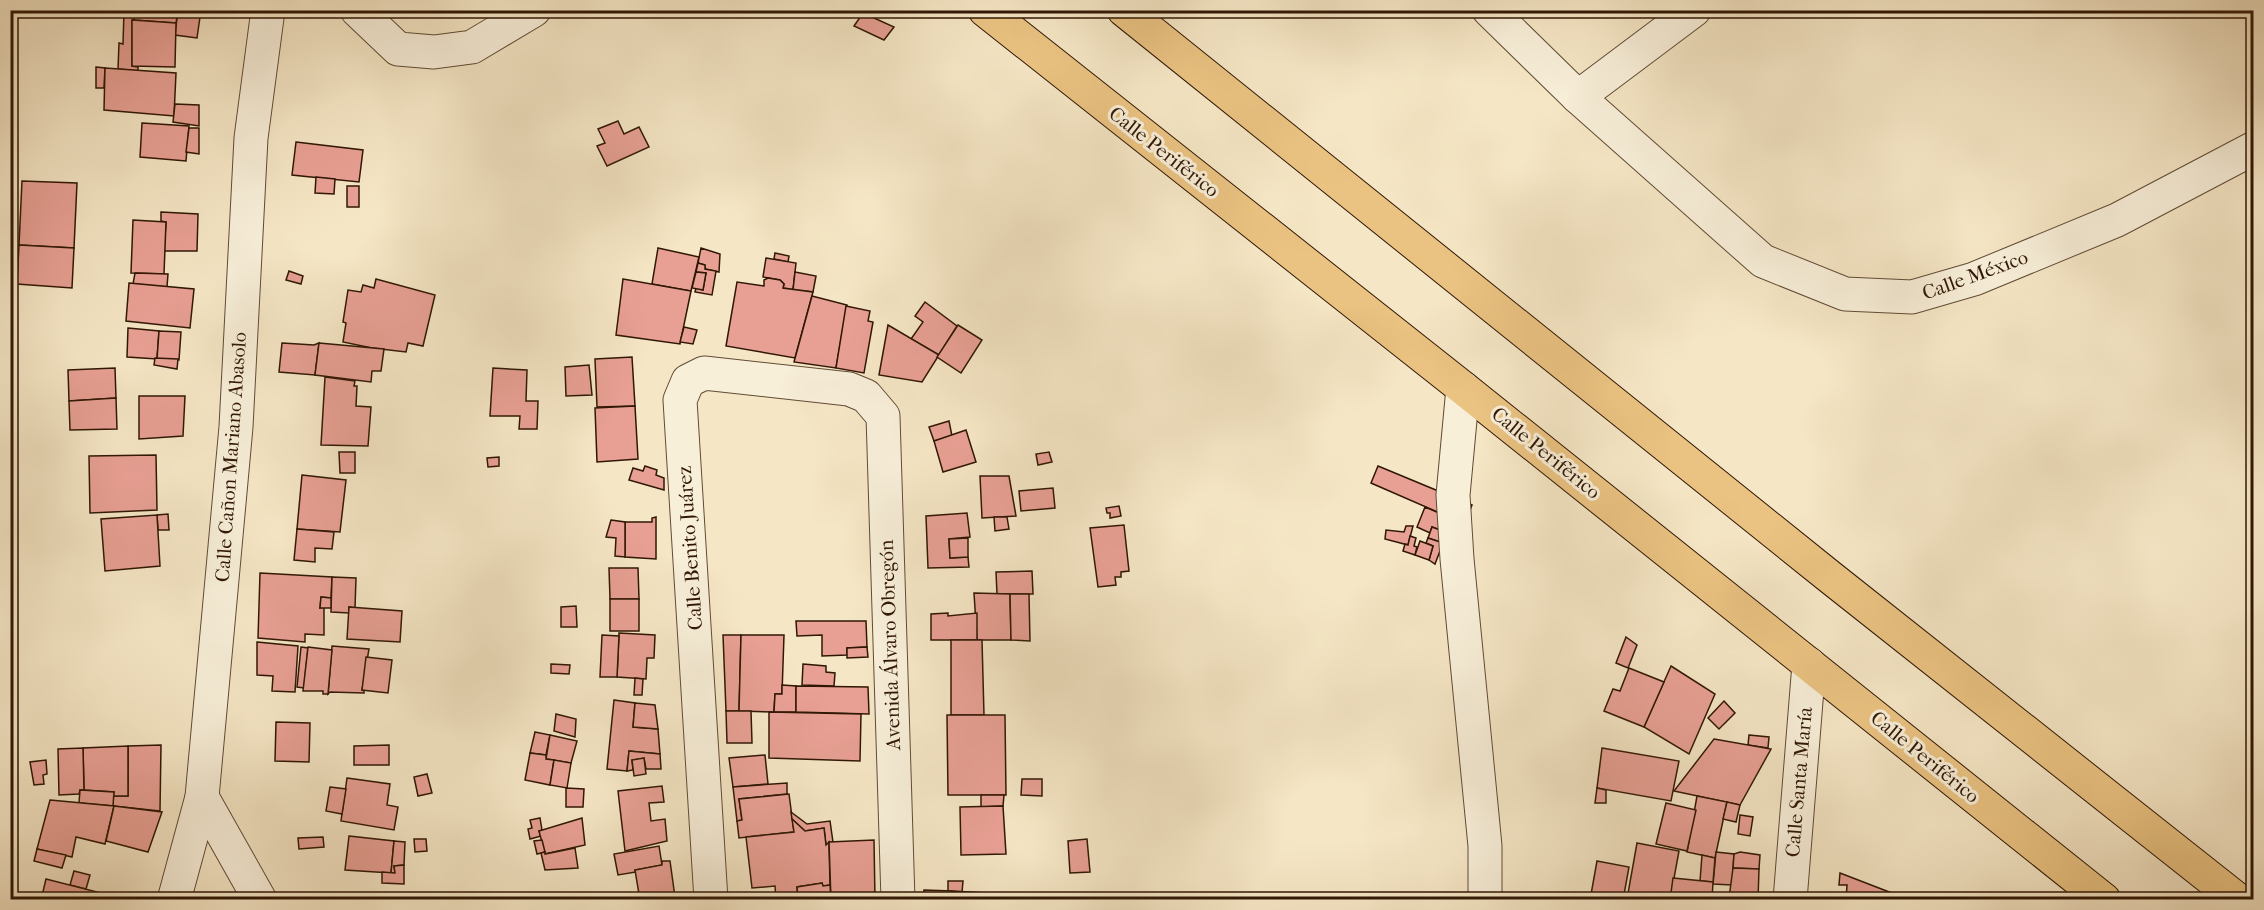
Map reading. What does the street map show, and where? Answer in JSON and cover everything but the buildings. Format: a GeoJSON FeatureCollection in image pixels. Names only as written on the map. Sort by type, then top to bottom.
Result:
{"type":"FeatureCollection","features":[{"type":"Feature","properties":{"kind":"highway","name":"Calle Periférico"},"geometry":{"type":"LineString","coordinates":[[985,10],[1463,387],[2104,900]]}},
{"type":"Feature","properties":{"kind":"highway"},"geometry":{"type":"LineString","coordinates":[[1124,10],[1830,577],[2238,900]]}},
{"type":"Feature","properties":{"kind":"street","name":"Calle Cañon Mariano Abasolo"},"geometry":{"type":"LineString","coordinates":[[174,900],[202,797],[236,428],[251,138],[268,10]]}},
{"type":"Feature","properties":{"kind":"street"},"geometry":{"type":"LineString","coordinates":[[357,10],[398,49],[434,52],[472,47],[534,10]]}},
{"type":"Feature","properties":{"kind":"street","name":"Calle México"},"geometry":{"type":"LineString","coordinates":[[1489,10],[1578,97],[1763,261],[1845,294],[1912,297],[1974,279],[2117,220],[2253,148]]}},
{"type":"Feature","properties":{"kind":"street"},"geometry":{"type":"LineString","coordinates":[[1578,97],[1694,10]]}},
{"type":"Feature","properties":{"kind":"street","name":"Calle Benito Juárez"},"geometry":{"type":"LineString","coordinates":[[711,900],[680,400],[688,381],[704,373],[849,389],[866,396]]}},
{"type":"Feature","properties":{"kind":"street"},"geometry":{"type":"LineString","coordinates":[[1463,387],[1453,495],[1457,559],[1485,846],[1485,900]]}},
{"type":"Feature","properties":{"kind":"street","name":"Avenida Álvaro Obregón"},"geometry":{"type":"LineString","coordinates":[[866,396],[883,416],[898,900]]}},
{"type":"Feature","properties":{"kind":"street","name":"Calle Santa María"},"geometry":{"type":"LineString","coordinates":[[1790,900],[1809,664]]}},
{"type":"Feature","properties":{"kind":"street"},"geometry":{"type":"LineString","coordinates":[[202,797],[260,900]]}}]}
